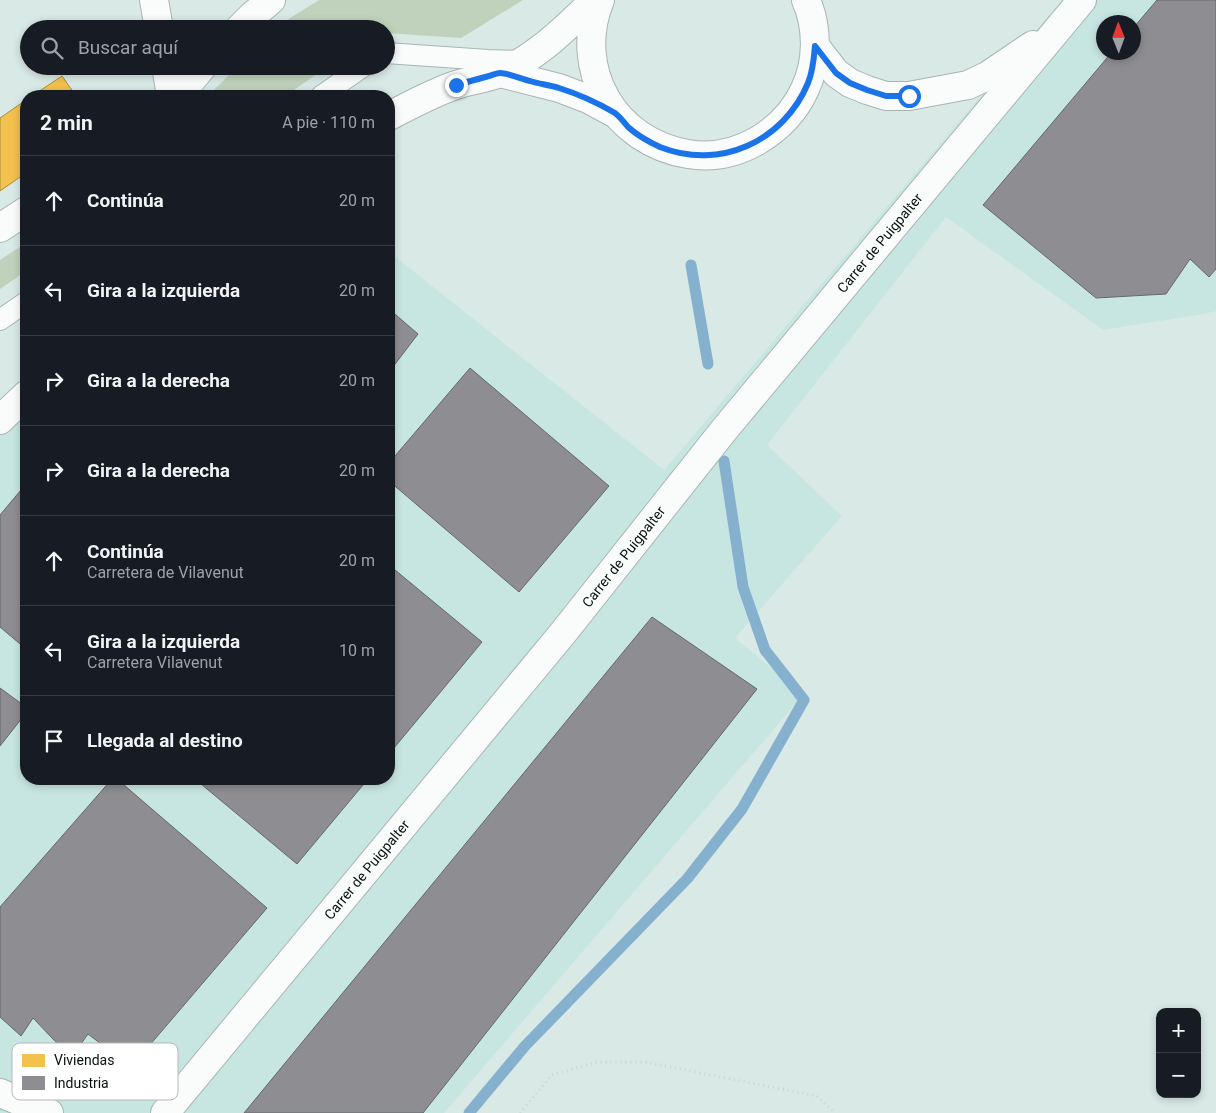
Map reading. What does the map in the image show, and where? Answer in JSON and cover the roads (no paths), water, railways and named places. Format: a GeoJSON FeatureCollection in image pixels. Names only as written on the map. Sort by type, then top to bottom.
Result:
{"type":"FeatureCollection","features":[{"type":"Feature","properties":{"kind":"street"},"geometry":{"type":"LineString","coordinates":[[154,0],[157,20]]}},
{"type":"Feature","properties":{"kind":"street"},"geometry":{"type":"LineString","coordinates":[[248,20],[271,0]]}},
{"type":"Feature","properties":{"kind":"street"},"geometry":{"type":"LineString","coordinates":[[395,113],[456,85],[511,67],[550,42],[595,0]]}},
{"type":"Feature","properties":{"kind":"street"},"geometry":{"type":"LineString","coordinates":[[600,0],[592,27],[591,46],[598,82],[606,99],[629,128],[644,138],[660,147],[695,155],[713,155],[748,146],[779,126],[791,113],[801,98],[813,64],[814,37],[823,0]]}},
{"type":"Feature","properties":{"kind":"street"},"geometry":{"type":"LineString","coordinates":[[806,0],[814,37],[836,73],[850,83],[886,96],[909,96],[968,85],[987,76],[1059,27]]}},
{"type":"Feature","properties":{"kind":"street","name":"Carrer de Puigpalter"},"geometry":{"type":"LineString","coordinates":[[178,1097],[563,633],[724,430],[1082,0]]}},
{"type":"Feature","properties":{"kind":"street"},"geometry":{"type":"LineString","coordinates":[[511,67],[588,99],[617,114]]}},
{"type":"Feature","properties":{"kind":"street"},"geometry":{"type":"LineString","coordinates":[[168,75],[171,90]]}},
{"type":"Feature","properties":{"kind":"street"},"geometry":{"type":"LineString","coordinates":[[183,90],[196,75]]}},
{"type":"Feature","properties":{"kind":"street"},"geometry":{"type":"LineString","coordinates":[[0,228],[20,215]]}},
{"type":"Feature","properties":{"kind":"street"},"geometry":{"type":"LineString","coordinates":[[0,420],[20,401]]}},
{"type":"Feature","properties":{"kind":"street"},"geometry":{"type":"LineString","coordinates":[[0,1093],[12,1098]]}},
{"type":"Feature","properties":{"kind":"street"},"geometry":{"type":"LineString","coordinates":[[17,1100],[49,1113]]}},
{"type":"Feature","properties":{"kind":"street","name":"Carrer de Puigpalter"},"geometry":{"type":"LineString","coordinates":[[165,1113],[176,1100]]}},
{"type":"Feature","properties":{"kind":"lane"},"geometry":{"type":"LineString","coordinates":[[395,54],[488,60],[511,67]]}},
{"type":"Feature","properties":{"kind":"lane"},"geometry":{"type":"LineString","coordinates":[[330,90],[351,75]]}},
{"type":"Feature","properties":{"kind":"lane"},"geometry":{"type":"LineString","coordinates":[[0,320],[20,306]]}},
{"type":"Feature","properties":{"kind":"waterway"},"geometry":{"type":"LineString","coordinates":[[691,265],[708,364]]}},
{"type":"Feature","properties":{"kind":"waterway"},"geometry":{"type":"LineString","coordinates":[[469,1113],[525,1046],[687,879],[742,809],[804,700],[765,650],[743,587],[724,461]]}}]}
